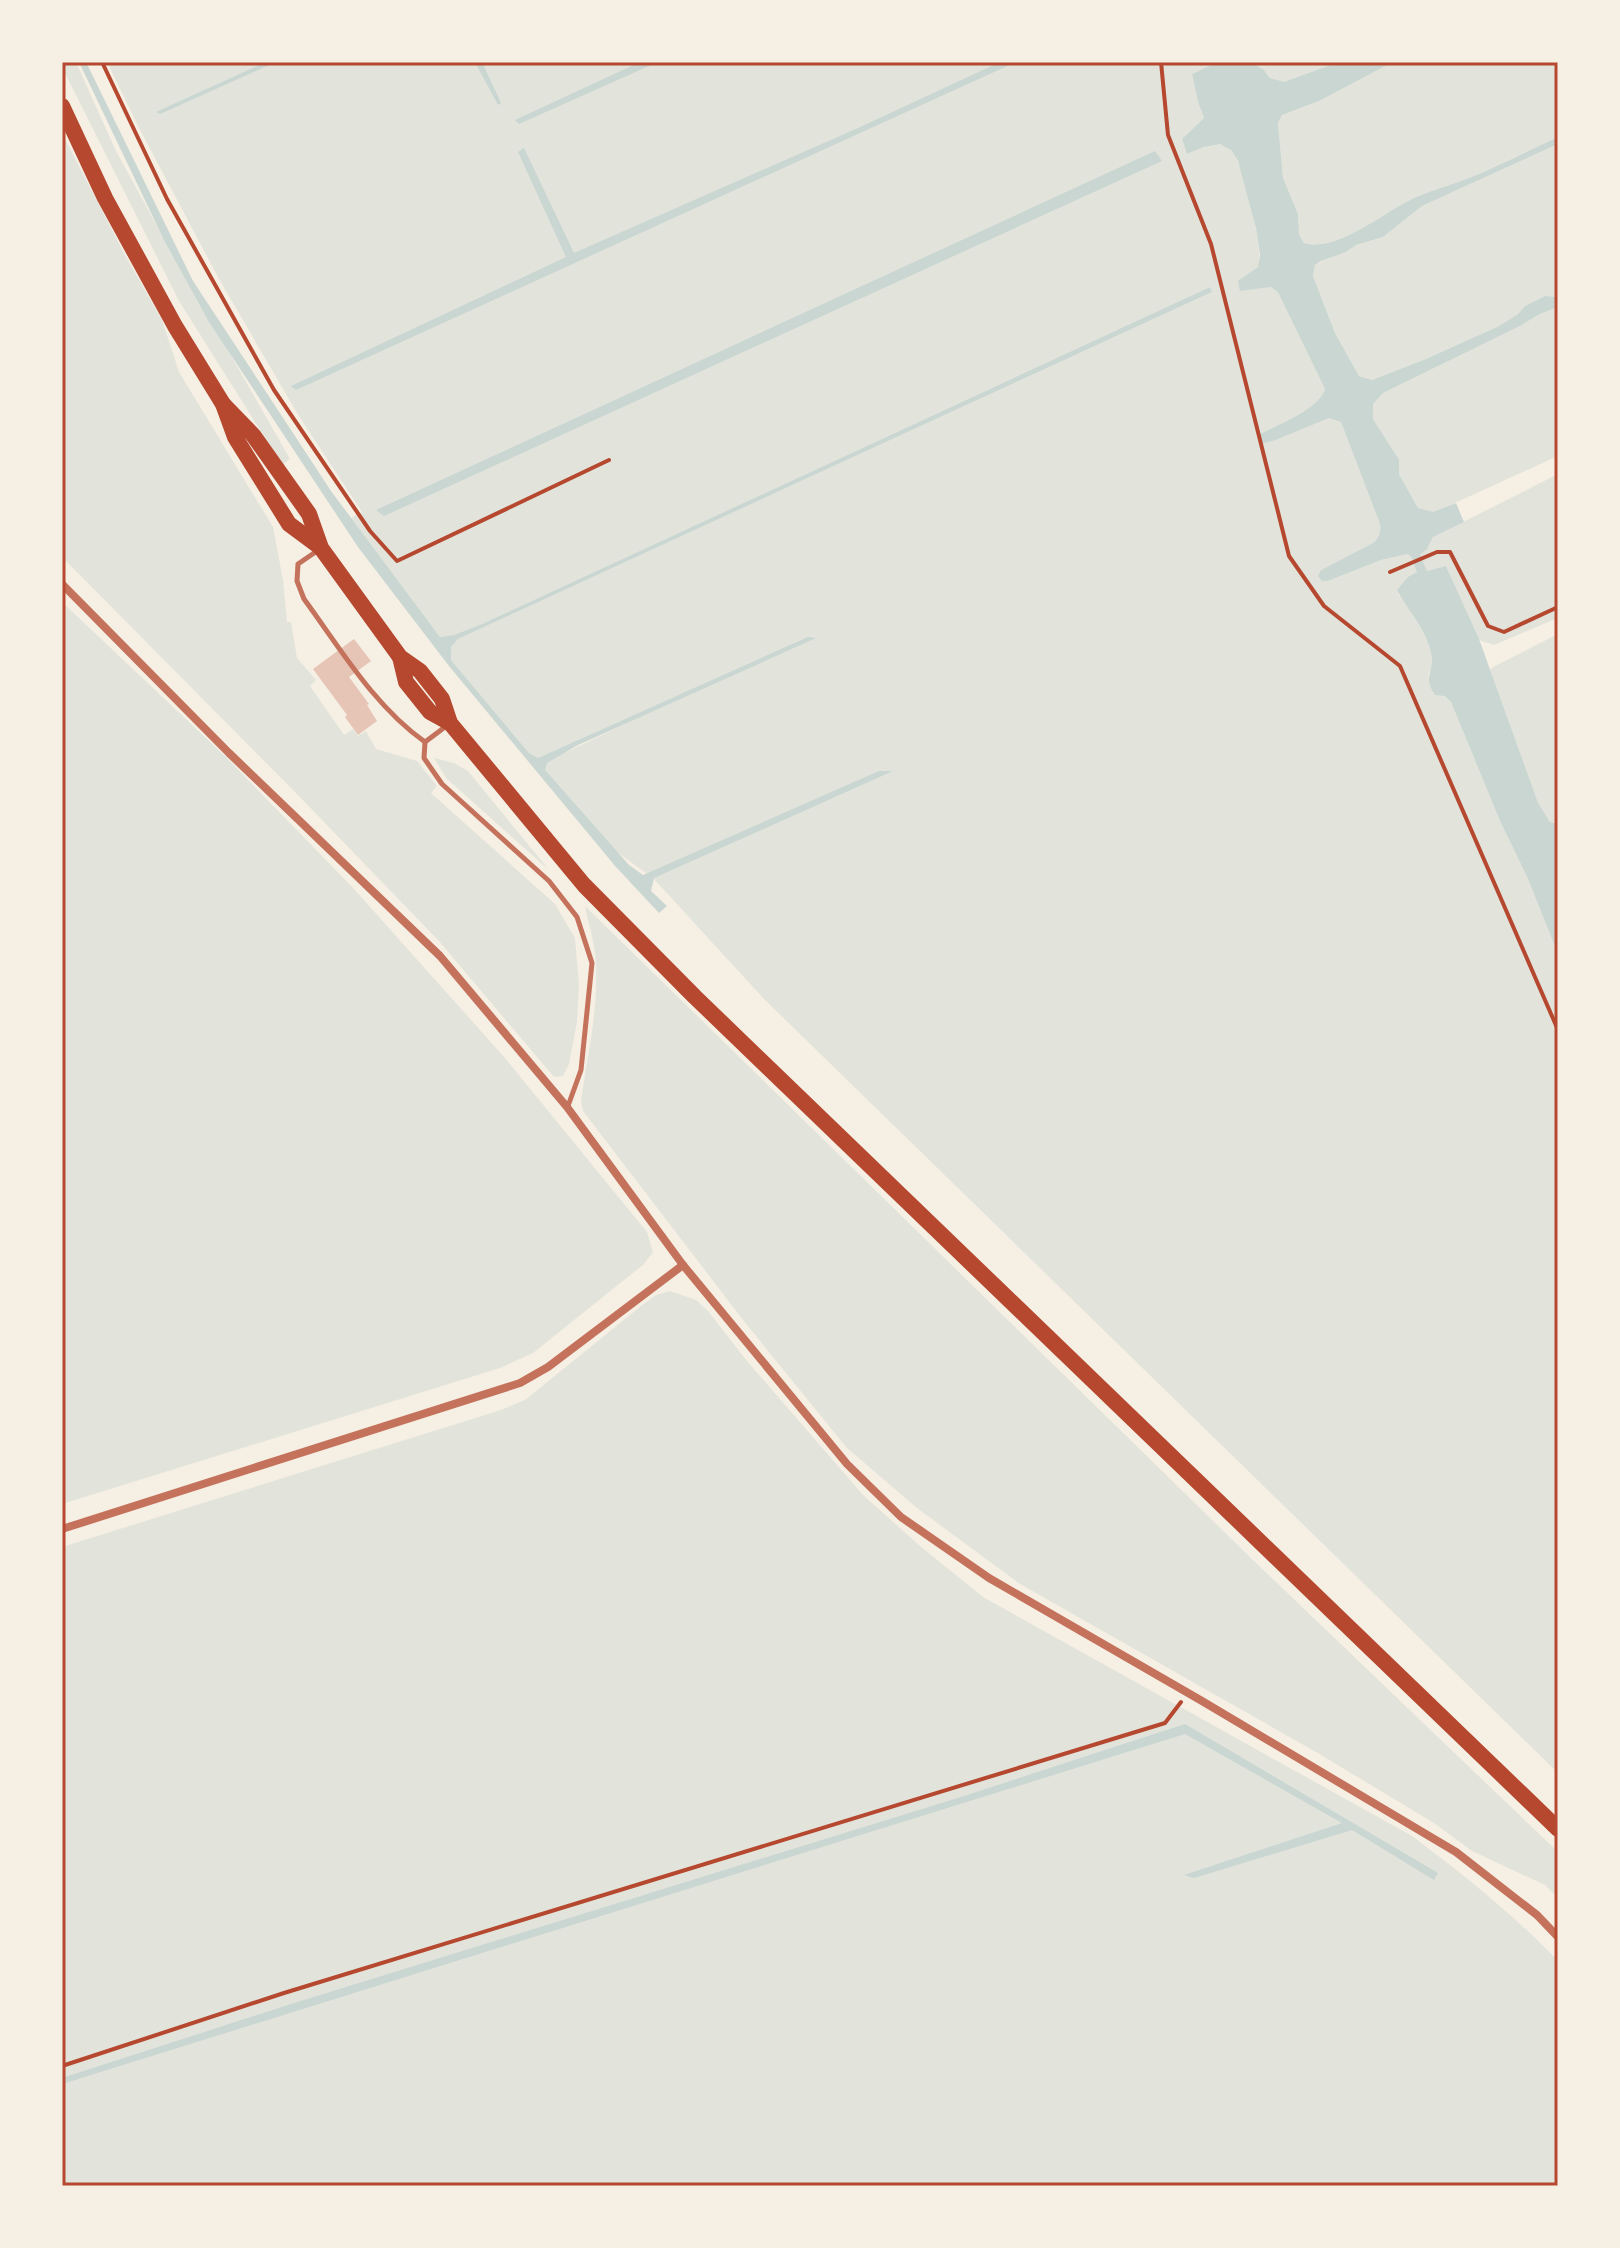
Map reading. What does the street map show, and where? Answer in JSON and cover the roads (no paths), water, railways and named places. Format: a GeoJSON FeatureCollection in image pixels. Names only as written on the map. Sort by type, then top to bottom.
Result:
{"type":"FeatureCollection","features":[{"type":"Feature","properties":{"kind":"main road"},"geometry":{"type":"LineString","coordinates":[[62,106],[105,198],[175,326],[223,404],[235,437],[289,524],[321,548],[400,657],[406,682],[430,712],[450,723],[584,885],[695,997],[1558,1829]]}},
{"type":"Feature","properties":{"kind":"street"},"geometry":{"type":"LineString","coordinates":[[62,584],[229,753],[440,956],[567,1107],[683,1265],[847,1464],[901,1517],[989,1578],[1456,1852],[1537,1915],[1558,1937]]}},
{"type":"Feature","properties":{"kind":"street"},"geometry":{"type":"LineString","coordinates":[[62,1529],[520,1383],[548,1367],[683,1265]]}},
{"type":"Feature","properties":{"kind":"lane"},"geometry":{"type":"LineString","coordinates":[[321,548],[298,564],[297,581],[304,599],[371,689],[404,727],[425,742]]}},
{"type":"Feature","properties":{"kind":"lane"},"geometry":{"type":"LineString","coordinates":[[450,723],[425,742],[424,758],[442,784],[549,881],[577,917],[592,963],[581,1070],[567,1107]]}}]}
